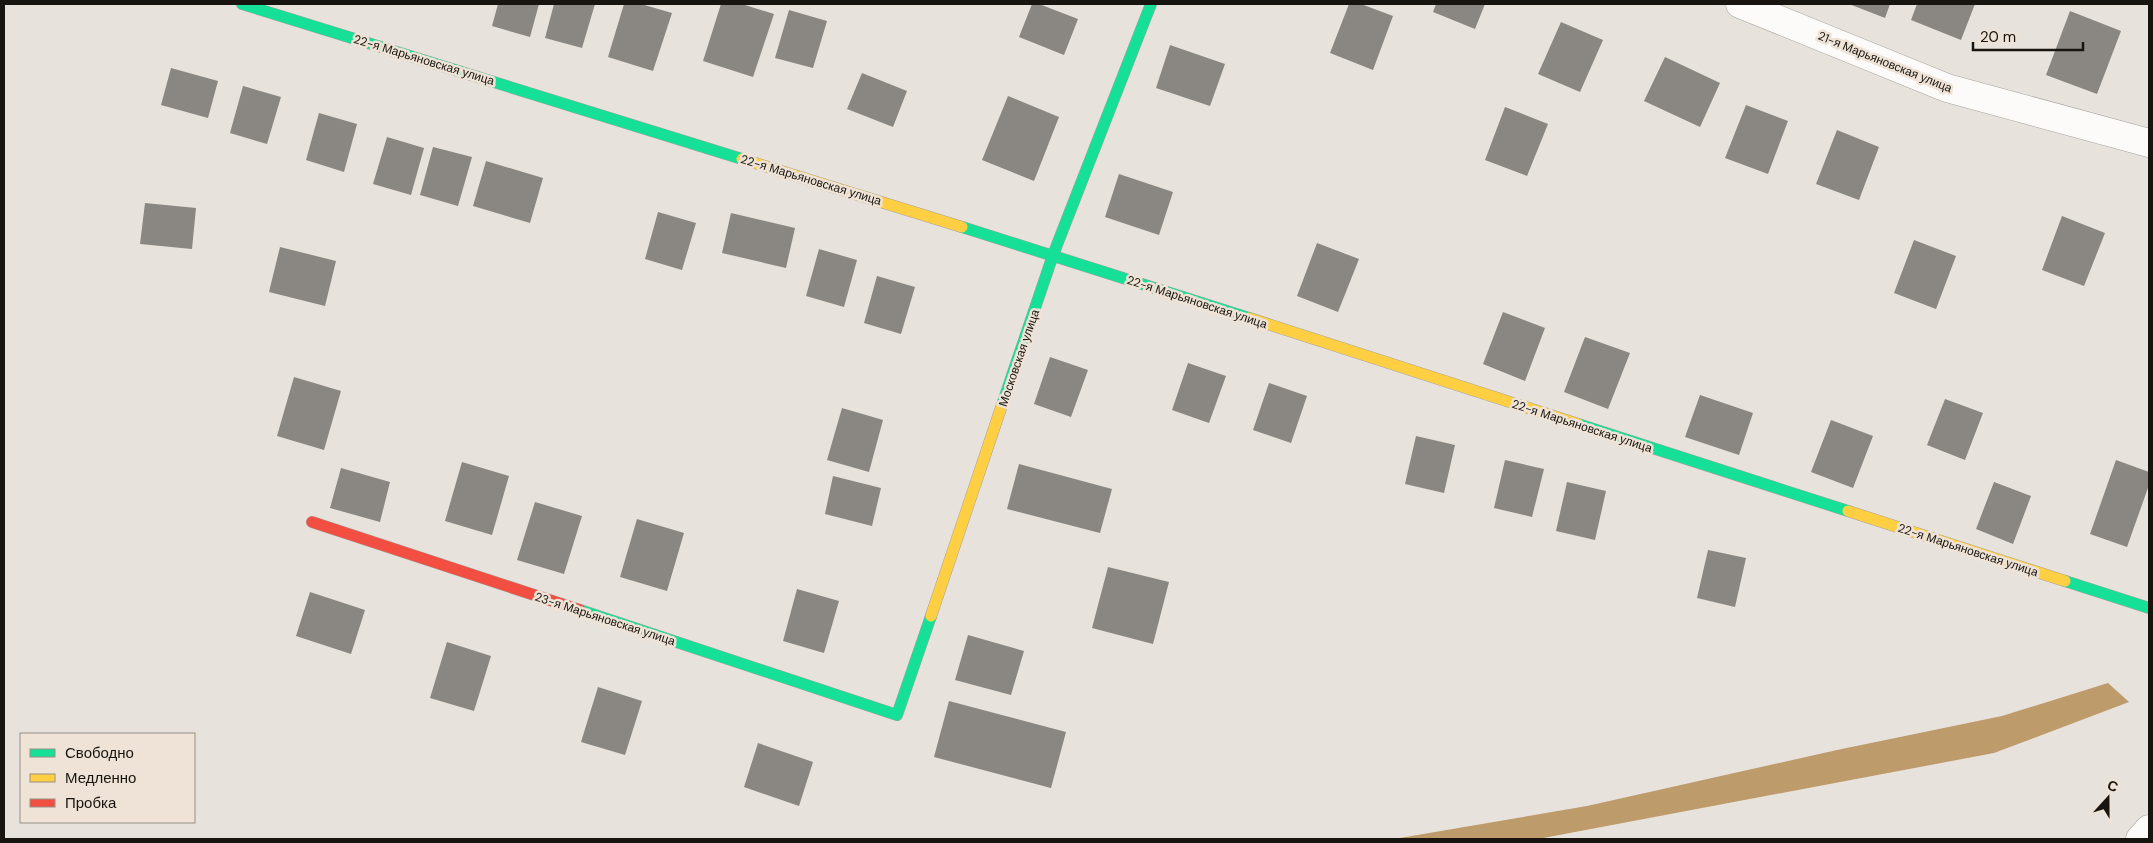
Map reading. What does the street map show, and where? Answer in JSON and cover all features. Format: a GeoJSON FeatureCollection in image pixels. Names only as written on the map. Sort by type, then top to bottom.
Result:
{"type":"FeatureCollection","features":[{"type":"Feature","properties":{"kind":"street","name":"22-я Марьяновская улица"},"geometry":{"type":"LineString","coordinates":[[242,4],[1053,256],[2149,608]]}},
{"type":"Feature","properties":{"kind":"street","name":"Московская улица"},"geometry":{"type":"LineString","coordinates":[[897,716],[1053,256],[1151,4]]}},
{"type":"Feature","properties":{"kind":"street","name":"21-я Марьяновская улица"},"geometry":{"type":"LineString","coordinates":[[1740,4],[1947,88],[2149,143]]}},
{"type":"Feature","properties":{"kind":"street","name":"23-я Марьяновская улица"},"geometry":{"type":"LineString","coordinates":[[312,522],[897,716]]}},
{"type":"Feature","properties":{"kind":"street"},"geometry":{"type":"LineString","coordinates":[[2140,839],[2149,829]]}},
{"type":"Feature","properties":{"kind":"shaded area"},"geometry":{"type":"Polygon","coordinates":[[[2108,683],[2129,702],[1994,753],[1538,839],[1394,839],[1587,806],[1837,750],[2002,716],[2108,683]]]}},
{"type":"Feature","properties":{"kind":"building"},"geometry":{"type":"Polygon","coordinates":[[[498,4],[539,4],[530,37],[492,26],[498,4]]]}},
{"type":"Feature","properties":{"kind":"building"},"geometry":{"type":"Polygon","coordinates":[[[554,4],[595,4],[582,48],[545,38],[554,4]]]}},
{"type":"Feature","properties":{"kind":"building"},"geometry":{"type":"Polygon","coordinates":[[[624,4],[641,4],[672,13],[653,71],[608,57],[624,4]]]}},
{"type":"Feature","properties":{"kind":"building"},"geometry":{"type":"Polygon","coordinates":[[[721,4],[742,4],[774,14],[753,77],[703,61],[721,4]]]}},
{"type":"Feature","properties":{"kind":"building"},"geometry":{"type":"Polygon","coordinates":[[[1032,4],[1039,4],[1078,19],[1064,55],[1019,37],[1032,4]]]}},
{"type":"Feature","properties":{"kind":"building"},"geometry":{"type":"Polygon","coordinates":[[[1349,4],[1361,4],[1393,16],[1373,70],[1330,53],[1349,4]]]}},
{"type":"Feature","properties":{"kind":"building"},"geometry":{"type":"Polygon","coordinates":[[[1436,4],[1485,4],[1475,29],[1433,12],[1436,4]]]}},
{"type":"Feature","properties":{"kind":"building"},"geometry":{"type":"Polygon","coordinates":[[[1849,4],[1890,4],[1885,18],[1849,4]]]}},
{"type":"Feature","properties":{"kind":"building"},"geometry":{"type":"Polygon","coordinates":[[[1917,4],[1975,4],[1961,40],[1911,20],[1917,4]]]}},
{"type":"Feature","properties":{"kind":"building"},"geometry":{"type":"Polygon","coordinates":[[[789,10],[827,21],[813,68],[775,58],[789,10]]]}},
{"type":"Feature","properties":{"kind":"building"},"geometry":{"type":"Polygon","coordinates":[[[2070,11],[2121,31],[2097,94],[2046,75],[2070,11]]]}},
{"type":"Feature","properties":{"kind":"building"},"geometry":{"type":"Polygon","coordinates":[[[1561,22],[1603,40],[1580,92],[1538,74],[1561,22]]]}},
{"type":"Feature","properties":{"kind":"building"},"geometry":{"type":"Polygon","coordinates":[[[1170,45],[1225,64],[1210,106],[1156,88],[1170,45]]]}},
{"type":"Feature","properties":{"kind":"building"},"geometry":{"type":"Polygon","coordinates":[[[1665,57],[1720,83],[1700,127],[1644,101],[1665,57]]]}},
{"type":"Feature","properties":{"kind":"building"},"geometry":{"type":"Polygon","coordinates":[[[171,68],[218,81],[208,118],[161,105],[171,68]]]}},
{"type":"Feature","properties":{"kind":"building"},"geometry":{"type":"Polygon","coordinates":[[[862,73],[907,91],[893,127],[847,109],[862,73]]]}},
{"type":"Feature","properties":{"kind":"building"},"geometry":{"type":"Polygon","coordinates":[[[243,86],[281,97],[267,144],[230,133],[243,86]]]}},
{"type":"Feature","properties":{"kind":"building"},"geometry":{"type":"Polygon","coordinates":[[[1008,96],[1059,117],[1034,181],[982,160],[1008,96]]]}},
{"type":"Feature","properties":{"kind":"building"},"geometry":{"type":"Polygon","coordinates":[[[1746,105],[1788,121],[1768,174],[1725,158],[1746,105]]]}},
{"type":"Feature","properties":{"kind":"building"},"geometry":{"type":"Polygon","coordinates":[[[1505,107],[1548,124],[1527,176],[1485,160],[1505,107]]]}},
{"type":"Feature","properties":{"kind":"building"},"geometry":{"type":"Polygon","coordinates":[[[319,113],[357,124],[344,172],[306,160],[319,113]]]}},
{"type":"Feature","properties":{"kind":"building"},"geometry":{"type":"Polygon","coordinates":[[[1837,130],[1879,147],[1859,200],[1816,184],[1837,130]]]}},
{"type":"Feature","properties":{"kind":"building"},"geometry":{"type":"Polygon","coordinates":[[[387,137],[424,148],[411,195],[373,184],[387,137]]]}},
{"type":"Feature","properties":{"kind":"building"},"geometry":{"type":"Polygon","coordinates":[[[433,147],[472,157],[458,206],[420,195],[433,147]]]}},
{"type":"Feature","properties":{"kind":"building"},"geometry":{"type":"Polygon","coordinates":[[[486,161],[543,178],[530,223],[473,206],[486,161]]]}},
{"type":"Feature","properties":{"kind":"building"},"geometry":{"type":"Polygon","coordinates":[[[1119,174],[1173,192],[1159,235],[1105,217],[1119,174]]]}},
{"type":"Feature","properties":{"kind":"building"},"geometry":{"type":"Polygon","coordinates":[[[145,203],[196,208],[192,249],[140,244],[145,203]]]}},
{"type":"Feature","properties":{"kind":"building"},"geometry":{"type":"Polygon","coordinates":[[[658,212],[696,223],[682,270],[645,259],[658,212]]]}},
{"type":"Feature","properties":{"kind":"building"},"geometry":{"type":"Polygon","coordinates":[[[731,213],[795,228],[786,268],[722,253],[731,213]]]}},
{"type":"Feature","properties":{"kind":"building"},"geometry":{"type":"Polygon","coordinates":[[[2062,216],[2105,233],[2084,286],[2042,270],[2062,216]]]}},
{"type":"Feature","properties":{"kind":"building"},"geometry":{"type":"Polygon","coordinates":[[[1914,240],[1956,256],[1936,309],[1894,293],[1914,240]]]}},
{"type":"Feature","properties":{"kind":"building"},"geometry":{"type":"Polygon","coordinates":[[[1317,243],[1359,259],[1338,312],[1297,296],[1317,243]]]}},
{"type":"Feature","properties":{"kind":"building"},"geometry":{"type":"Polygon","coordinates":[[[280,247],[336,261],[325,306],[269,292],[280,247]]]}},
{"type":"Feature","properties":{"kind":"building"},"geometry":{"type":"Polygon","coordinates":[[[819,249],[857,260],[844,307],[806,296],[819,249]]]}},
{"type":"Feature","properties":{"kind":"building"},"geometry":{"type":"Polygon","coordinates":[[[877,276],[915,287],[901,334],[864,323],[877,276]]]}},
{"type":"Feature","properties":{"kind":"building"},"geometry":{"type":"Polygon","coordinates":[[[1503,312],[1545,328],[1525,381],[1483,364],[1503,312]]]}},
{"type":"Feature","properties":{"kind":"building"},"geometry":{"type":"Polygon","coordinates":[[[1585,337],[1630,353],[1608,409],[1564,392],[1585,337]]]}},
{"type":"Feature","properties":{"kind":"building"},"geometry":{"type":"Polygon","coordinates":[[[1050,357],[1088,370],[1071,417],[1034,404],[1050,357]]]}},
{"type":"Feature","properties":{"kind":"building"},"geometry":{"type":"Polygon","coordinates":[[[1188,363],[1226,376],[1209,423],[1172,410],[1188,363]]]}},
{"type":"Feature","properties":{"kind":"building"},"geometry":{"type":"Polygon","coordinates":[[[294,377],[341,391],[324,450],[277,436],[294,377]]]}},
{"type":"Feature","properties":{"kind":"building"},"geometry":{"type":"Polygon","coordinates":[[[1269,383],[1307,396],[1291,443],[1253,430],[1269,383]]]}},
{"type":"Feature","properties":{"kind":"building"},"geometry":{"type":"Polygon","coordinates":[[[1700,395],[1753,413],[1739,455],[1685,437],[1700,395]]]}},
{"type":"Feature","properties":{"kind":"building"},"geometry":{"type":"Polygon","coordinates":[[[1945,399],[1983,413],[1965,460],[1927,445],[1945,399]]]}},
{"type":"Feature","properties":{"kind":"building"},"geometry":{"type":"Polygon","coordinates":[[[842,408],[883,420],[869,472],[827,460],[842,408]]]}},
{"type":"Feature","properties":{"kind":"building"},"geometry":{"type":"Polygon","coordinates":[[[1831,420],[1873,436],[1853,488],[1811,472],[1831,420]]]}},
{"type":"Feature","properties":{"kind":"building"},"geometry":{"type":"Polygon","coordinates":[[[1416,436],[1455,445],[1444,493],[1405,484],[1416,436]]]}},
{"type":"Feature","properties":{"kind":"building"},"geometry":{"type":"Polygon","coordinates":[[[1505,460],[1544,469],[1532,517],[1494,508],[1505,460]]]}},
{"type":"Feature","properties":{"kind":"building"},"geometry":{"type":"Polygon","coordinates":[[[2116,460],[2149,472],[2149,485],[2127,547],[2090,534],[2116,460]]]}},
{"type":"Feature","properties":{"kind":"building"},"geometry":{"type":"Polygon","coordinates":[[[462,462],[509,476],[492,535],[445,521],[462,462]]]}},
{"type":"Feature","properties":{"kind":"building"},"geometry":{"type":"Polygon","coordinates":[[[1019,464],[1112,489],[1100,533],[1007,509],[1019,464]]]}},
{"type":"Feature","properties":{"kind":"building"},"geometry":{"type":"Polygon","coordinates":[[[341,468],[390,482],[380,522],[330,508],[341,468]]]}},
{"type":"Feature","properties":{"kind":"building"},"geometry":{"type":"Polygon","coordinates":[[[833,476],[881,488],[872,526],[825,514],[833,476]]]}},
{"type":"Feature","properties":{"kind":"building"},"geometry":{"type":"Polygon","coordinates":[[[1567,482],[1606,491],[1595,540],[1556,531],[1567,482]]]}},
{"type":"Feature","properties":{"kind":"building"},"geometry":{"type":"Polygon","coordinates":[[[1994,482],[2031,496],[2013,544],[1976,529],[1994,482]]]}},
{"type":"Feature","properties":{"kind":"building"},"geometry":{"type":"Polygon","coordinates":[[[535,502],[582,516],[564,574],[517,560],[535,502]]]}},
{"type":"Feature","properties":{"kind":"building"},"geometry":{"type":"Polygon","coordinates":[[[637,519],[684,533],[667,591],[620,577],[637,519]]]}},
{"type":"Feature","properties":{"kind":"building"},"geometry":{"type":"Polygon","coordinates":[[[1708,550],[1746,558],[1735,607],[1697,598],[1708,550]]]}},
{"type":"Feature","properties":{"kind":"building"},"geometry":{"type":"Polygon","coordinates":[[[1108,567],[1169,582],[1153,644],[1092,628],[1108,567]]]}},
{"type":"Feature","properties":{"kind":"building"},"geometry":{"type":"Polygon","coordinates":[[[797,589],[839,601],[824,653],[783,641],[797,589]]]}},
{"type":"Feature","properties":{"kind":"building"},"geometry":{"type":"Polygon","coordinates":[[[310,592],[365,610],[351,654],[296,636],[310,592]]]}},
{"type":"Feature","properties":{"kind":"building"},"geometry":{"type":"Polygon","coordinates":[[[968,635],[1024,651],[1011,695],[955,680],[968,635]]]}},
{"type":"Feature","properties":{"kind":"building"},"geometry":{"type":"Polygon","coordinates":[[[447,642],[491,656],[474,711],[430,698],[447,642]]]}},
{"type":"Feature","properties":{"kind":"building"},"geometry":{"type":"Polygon","coordinates":[[[598,687],[642,701],[625,755],[581,742],[598,687]]]}},
{"type":"Feature","properties":{"kind":"building"},"geometry":{"type":"Polygon","coordinates":[[[949,701],[1066,732],[1051,788],[934,757],[949,701]]]}},
{"type":"Feature","properties":{"kind":"building"},"geometry":{"type":"Polygon","coordinates":[[[758,743],[813,762],[799,806],[744,787],[758,743]]]}},
{"type":"Feature","properties":{"kind":"traffic: fast"},"geometry":{"type":"LineString","coordinates":[[242,4],[742,159]]}},
{"type":"Feature","properties":{"kind":"traffic: fast"},"geometry":{"type":"LineString","coordinates":[[1002,405],[1053,255],[1151,4]]}},
{"type":"Feature","properties":{"kind":"traffic: fast"},"geometry":{"type":"LineString","coordinates":[[962,227],[1249,318]]}},
{"type":"Feature","properties":{"kind":"traffic: fast"},"geometry":{"type":"LineString","coordinates":[[1578,424],[1848,511]]}},
{"type":"Feature","properties":{"kind":"traffic: fast"},"geometry":{"type":"LineString","coordinates":[[2065,581],[2149,608]]}},
{"type":"Feature","properties":{"kind":"traffic: fast"},"geometry":{"type":"LineString","coordinates":[[580,610],[897,715],[931,616]]}},
{"type":"Feature","properties":{"kind":"traffic: slow"},"geometry":{"type":"LineString","coordinates":[[742,159],[962,227]]}},
{"type":"Feature","properties":{"kind":"traffic: slow"},"geometry":{"type":"LineString","coordinates":[[1249,318],[1578,424]]}},
{"type":"Feature","properties":{"kind":"traffic: slow"},"geometry":{"type":"LineString","coordinates":[[931,616],[1002,405]]}},
{"type":"Feature","properties":{"kind":"traffic: slow"},"geometry":{"type":"LineString","coordinates":[[1848,511],[2065,581]]}},
{"type":"Feature","properties":{"kind":"traffic: jam"},"geometry":{"type":"LineString","coordinates":[[312,522],[580,610]]}}]}
